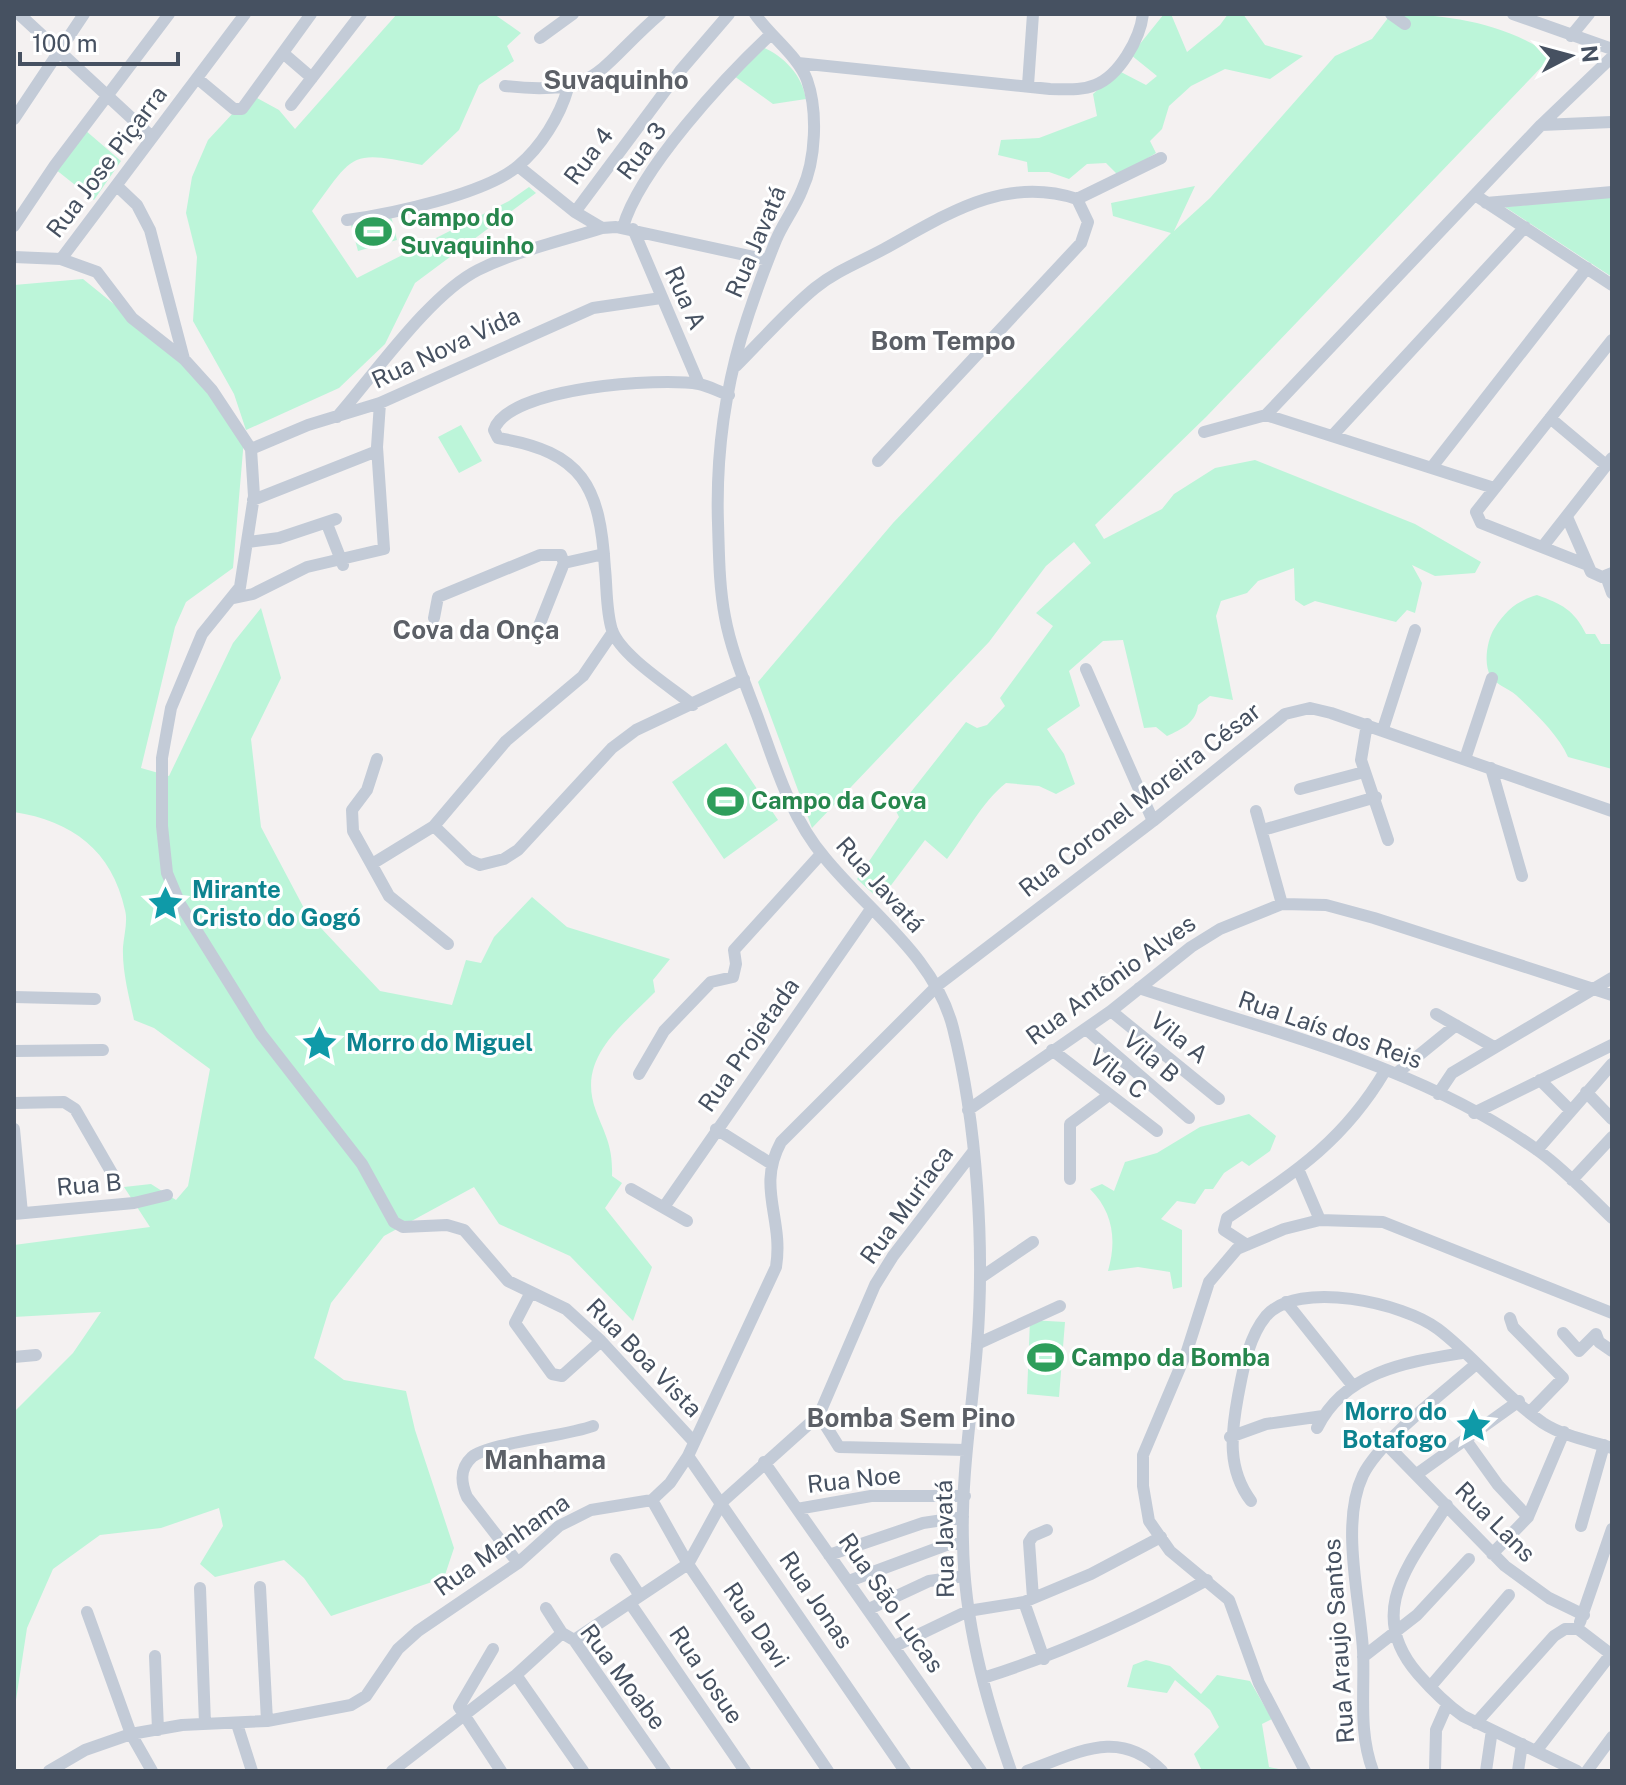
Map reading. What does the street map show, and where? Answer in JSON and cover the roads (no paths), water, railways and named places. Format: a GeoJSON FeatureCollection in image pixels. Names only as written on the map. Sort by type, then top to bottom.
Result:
{"type":"FeatureCollection","features":[{"type":"Feature","properties":{"kind":"street"},"geometry":{"type":"LineString","coordinates":[[19,14],[152,137]]}},
{"type":"Feature","properties":{"kind":"street"},"geometry":{"type":"LineString","coordinates":[[14,119],[84,14]]}},
{"type":"Feature","properties":{"kind":"street"},"geometry":{"type":"LineString","coordinates":[[14,226],[55,165],[169,14]]}},
{"type":"Feature","properties":{"kind":"street","name":"Rua Jose Piçarra"},"geometry":{"type":"LineString","coordinates":[[61,259],[245,14]]}},
{"type":"Feature","properties":{"kind":"street"},"geometry":{"type":"LineString","coordinates":[[198,79],[234,109],[245,105],[311,14]]}},
{"type":"Feature","properties":{"kind":"street"},"geometry":{"type":"LineString","coordinates":[[291,105],[361,14]]}},
{"type":"Feature","properties":{"kind":"street"},"geometry":{"type":"LineString","coordinates":[[540,38],[573,14]]}},
{"type":"Feature","properties":{"kind":"street"},"geometry":{"type":"LineString","coordinates":[[505,86],[568,88],[599,73],[660,14]]}},
{"type":"Feature","properties":{"kind":"street","name":"Rua 4"},"geometry":{"type":"LineString","coordinates":[[575,212],[689,60],[729,14]]}},
{"type":"Feature","properties":{"kind":"street","name":"Rua Javatá"},"geometry":{"type":"LineString","coordinates":[[755,14],[770,35],[798,63],[808,81],[812,151],[802,191],[768,260],[740,341],[720,437],[717,516],[720,588],[726,623],[744,679],[793,810],[821,854],[938,985],[953,1028],[973,1152],[980,1278],[966,1450],[964,1576],[968,1611],[983,1678],[1011,1771]]}},
{"type":"Feature","properties":{"kind":"street"},"geometry":{"type":"LineString","coordinates":[[1028,85],[1033,14]]}},
{"type":"Feature","properties":{"kind":"street"},"geometry":{"type":"LineString","coordinates":[[798,63],[1084,88],[1105,80],[1134,43],[1143,14]]}},
{"type":"Feature","properties":{"kind":"street"},"geometry":{"type":"LineString","coordinates":[[1391,14],[1405,24]]}},
{"type":"Feature","properties":{"kind":"street"},"geometry":{"type":"LineString","coordinates":[[1513,14],[1612,49]]}},
{"type":"Feature","properties":{"kind":"street"},"geometry":{"type":"LineString","coordinates":[[1571,36],[1589,14]]}},
{"type":"Feature","properties":{"kind":"street","name":"Rua 3"},"geometry":{"type":"LineString","coordinates":[[628,228],[632,201],[660,161],[720,85],[770,35]]}},
{"type":"Feature","properties":{"kind":"street"},"geometry":{"type":"LineString","coordinates":[[283,53],[312,78]]}},
{"type":"Feature","properties":{"kind":"street"},"geometry":{"type":"LineString","coordinates":[[1204,432],[1266,415],[1481,199],[1541,125],[1612,57]]}},
{"type":"Feature","properties":{"kind":"street"},"geometry":{"type":"LineString","coordinates":[[347,220],[408,211],[493,180],[518,166],[557,117],[568,88]]}},
{"type":"Feature","properties":{"kind":"street"},"geometry":{"type":"LineString","coordinates":[[1541,125],[1612,122]]}},
{"type":"Feature","properties":{"kind":"street"},"geometry":{"type":"LineString","coordinates":[[735,367],[813,289],[837,272],[949,213],[977,200],[1009,191],[1040,190],[1077,199],[1161,158]]}},
{"type":"Feature","properties":{"kind":"street"},"geometry":{"type":"LineString","coordinates":[[518,166],[575,212],[602,228]]}},
{"type":"Feature","properties":{"kind":"street"},"geometry":{"type":"LineString","coordinates":[[117,186],[137,205],[150,230],[184,359]]}},
{"type":"Feature","properties":{"kind":"street"},"geometry":{"type":"LineString","coordinates":[[1481,199],[1612,192]]}},
{"type":"Feature","properties":{"kind":"street"},"geometry":{"type":"LineString","coordinates":[[878,461],[1081,243],[1088,222],[1077,199]]}},
{"type":"Feature","properties":{"kind":"street"},"geometry":{"type":"LineString","coordinates":[[1481,199],[1612,285]]}},
{"type":"Feature","properties":{"kind":"street"},"geometry":{"type":"LineString","coordinates":[[1333,435],[1525,227]]}},
{"type":"Feature","properties":{"kind":"street"},"geometry":{"type":"LineString","coordinates":[[337,417],[453,286],[498,261],[602,228],[628,228],[768,260]]}},
{"type":"Feature","properties":{"kind":"street","name":"Rua A"},"geometry":{"type":"LineString","coordinates":[[628,228],[699,384]]}},
{"type":"Feature","properties":{"kind":"street"},"geometry":{"type":"LineString","coordinates":[[14,257],[61,259],[97,272],[143,330],[184,359],[212,390],[251,449],[253,500],[243,579],[234,598]]}},
{"type":"Feature","properties":{"kind":"street"},"geometry":{"type":"LineString","coordinates":[[1432,467],[1587,268]]}},
{"type":"Feature","properties":{"kind":"street","name":"Rua Nova Vida"},"geometry":{"type":"LineString","coordinates":[[251,449],[380,403],[593,308],[661,298]]}},
{"type":"Feature","properties":{"kind":"street"},"geometry":{"type":"LineString","coordinates":[[1588,568],[1544,545],[1478,520],[1476,512],[1612,340]]}},
{"type":"Feature","properties":{"kind":"street"},"geometry":{"type":"LineString","coordinates":[[693,705],[626,650],[613,632],[595,507],[577,469],[545,448],[498,438],[494,430],[496,423],[544,397],[589,386],[699,384],[729,395]]}},
{"type":"Feature","properties":{"kind":"street"},"geometry":{"type":"LineString","coordinates":[[234,598],[253,594],[307,567],[342,563],[384,549],[377,451],[380,403]]}},
{"type":"Feature","properties":{"kind":"street"},"geometry":{"type":"LineString","coordinates":[[1266,415],[1494,488]]}},
{"type":"Feature","properties":{"kind":"street"},"geometry":{"type":"LineString","coordinates":[[1544,545],[1609,462],[1550,418]]}},
{"type":"Feature","properties":{"kind":"street"},"geometry":{"type":"LineString","coordinates":[[253,500],[377,451]]}},
{"type":"Feature","properties":{"kind":"street"},"geometry":{"type":"LineString","coordinates":[[1567,517],[1588,568],[1595,576],[1609,574],[1612,593]]}},
{"type":"Feature","properties":{"kind":"street"},"geometry":{"type":"LineString","coordinates":[[248,542],[279,538],[332,522],[342,563]]}},
{"type":"Feature","properties":{"kind":"street"},"geometry":{"type":"LineString","coordinates":[[564,563],[604,554]]}},
{"type":"Feature","properties":{"kind":"street"},"geometry":{"type":"LineString","coordinates":[[434,618],[438,597],[540,555],[561,555],[564,563],[537,631]]}},
{"type":"Feature","properties":{"kind":"street","name":"Rua Boa Vista"},"geometry":{"type":"LineString","coordinates":[[234,598],[210,621],[202,634],[171,708],[162,758],[162,826],[167,873],[180,904],[261,1034],[362,1164],[394,1222],[403,1227],[447,1225],[472,1236],[508,1281],[566,1309],[601,1341],[694,1442]]}},
{"type":"Feature","properties":{"kind":"street"},"geometry":{"type":"LineString","coordinates":[[1383,729],[1415,630]]}},
{"type":"Feature","properties":{"kind":"street"},"geometry":{"type":"LineString","coordinates":[[372,864],[434,826],[506,741],[583,676],[613,632]]}},
{"type":"Feature","properties":{"kind":"street"},"geometry":{"type":"LineString","coordinates":[[1086,669],[1153,821]]}},
{"type":"Feature","properties":{"kind":"street"},"geometry":{"type":"LineString","coordinates":[[1465,759],[1492,678]]}},
{"type":"Feature","properties":{"kind":"street"},"geometry":{"type":"LineString","coordinates":[[434,826],[469,860],[480,865],[504,859],[518,850],[612,748],[636,730],[744,679]]}},
{"type":"Feature","properties":{"kind":"street","name":"Rua Coronel Moreira César"},"geometry":{"type":"LineString","coordinates":[[938,985],[1153,821],[1285,714],[1310,708],[1367,724],[1612,811]]}},
{"type":"Feature","properties":{"kind":"street"},"geometry":{"type":"LineString","coordinates":[[1367,724],[1360,753],[1388,840]]}},
{"type":"Feature","properties":{"kind":"street"},"geometry":{"type":"LineString","coordinates":[[377,759],[351,821],[389,896],[448,944]]}},
{"type":"Feature","properties":{"kind":"street"},"geometry":{"type":"LineString","coordinates":[[1491,768],[1522,876]]}},
{"type":"Feature","properties":{"kind":"street"},"geometry":{"type":"LineString","coordinates":[[1300,789],[1364,772]]}},
{"type":"Feature","properties":{"kind":"street"},"geometry":{"type":"LineString","coordinates":[[1263,830],[1376,797]]}},
{"type":"Feature","properties":{"kind":"street"},"geometry":{"type":"LineString","coordinates":[[1256,811],[1282,904]]}},
{"type":"Feature","properties":{"kind":"street"},"geometry":{"type":"LineString","coordinates":[[639,1074],[664,1031],[711,982],[733,977],[736,964],[734,950],[821,854]]}},
{"type":"Feature","properties":{"kind":"street","name":"Rua Antônio Alves"},"geometry":{"type":"LineString","coordinates":[[968,1110],[1086,1029],[1220,929],[1282,904],[1326,905],[1374,918],[1612,995]]}},
{"type":"Feature","properties":{"kind":"street","name":"Rua Projetada"},"geometry":{"type":"LineString","coordinates":[[664,1207],[871,909]]}},
{"type":"Feature","properties":{"kind":"street"},"geometry":{"type":"LineString","coordinates":[[1438,1094],[1452,1073],[1612,978]]}},
{"type":"Feature","properties":{"kind":"street"},"geometry":{"type":"LineString","coordinates":[[652,1500],[670,1483],[688,1456],[776,1267],[778,1232],[769,1183],[770,1163],[781,1142],[801,1118],[938,985]]}},
{"type":"Feature","properties":{"kind":"street","name":"Rua Laís dos Reis"},"geometry":{"type":"LineString","coordinates":[[1139,988],[1318,1044],[1438,1094],[1537,1150],[1607,1214]]}},
{"type":"Feature","properties":{"kind":"street"},"geometry":{"type":"LineString","coordinates":[[14,997],[95,999]]}},
{"type":"Feature","properties":{"kind":"street","name":"Vila A"},"geometry":{"type":"LineString","coordinates":[[1111,1011],[1219,1099]]}},
{"type":"Feature","properties":{"kind":"street"},"geometry":{"type":"LineString","coordinates":[[1436,1014],[1494,1047]]}},
{"type":"Feature","properties":{"kind":"street"},"geometry":{"type":"LineString","coordinates":[[1247,1245],[1224,1230],[1227,1218],[1299,1171],[1391,1072],[1456,1025]]}},
{"type":"Feature","properties":{"kind":"street","name":"Vila B"},"geometry":{"type":"LineString","coordinates":[[1086,1029],[1189,1118]]}},
{"type":"Feature","properties":{"kind":"street"},"geometry":{"type":"LineString","coordinates":[[1474,1113],[1612,1046]]}},
{"type":"Feature","properties":{"kind":"street"},"geometry":{"type":"LineString","coordinates":[[14,1051],[103,1050]]}},
{"type":"Feature","properties":{"kind":"street","name":"Vila C"},"geometry":{"type":"LineString","coordinates":[[1052,1050],[1157,1131]]}},
{"type":"Feature","properties":{"kind":"street"},"geometry":{"type":"LineString","coordinates":[[1537,1150],[1612,1064]]}},
{"type":"Feature","properties":{"kind":"street"},"geometry":{"type":"LineString","coordinates":[[1540,1080],[1570,1110]]}},
{"type":"Feature","properties":{"kind":"street"},"geometry":{"type":"LineString","coordinates":[[1586,1092],[1612,1119]]}},
{"type":"Feature","properties":{"kind":"street"},"geometry":{"type":"LineString","coordinates":[[1070,1179],[1070,1124],[1109,1095]]}},
{"type":"Feature","properties":{"kind":"street"},"geometry":{"type":"LineString","coordinates":[[14,1103],[64,1102],[83,1120],[113,1175]]}},
{"type":"Feature","properties":{"kind":"street"},"geometry":{"type":"LineString","coordinates":[[14,1129],[18,1214]]}},
{"type":"Feature","properties":{"kind":"street"},"geometry":{"type":"LineString","coordinates":[[716,1129],[770,1163]]}},
{"type":"Feature","properties":{"kind":"street"},"geometry":{"type":"LineString","coordinates":[[1572,1180],[1612,1138]]}},
{"type":"Feature","properties":{"kind":"street","name":"Rua Muriaca"},"geometry":{"type":"LineString","coordinates":[[392,1771],[568,1636],[635,1599],[688,1564],[722,1502],[819,1415],[875,1285],[901,1245],[973,1152]]}},
{"type":"Feature","properties":{"kind":"street"},"geometry":{"type":"LineString","coordinates":[[1299,1171],[1320,1220]]}},
{"type":"Feature","properties":{"kind":"street"},"geometry":{"type":"LineString","coordinates":[[631,1189],[687,1221]]}},
{"type":"Feature","properties":{"kind":"street","name":"Rua B"},"geometry":{"type":"LineString","coordinates":[[18,1214],[134,1203],[167,1195]]}},
{"type":"Feature","properties":{"kind":"street"},"geometry":{"type":"LineString","coordinates":[[1607,1214],[1612,1199]]}},
{"type":"Feature","properties":{"kind":"street"},"geometry":{"type":"LineString","coordinates":[[1305,1771],[1259,1683],[1229,1600],[1170,1551],[1149,1521],[1143,1486],[1143,1455],[1187,1351],[1209,1282],[1229,1256],[1247,1245],[1320,1220],[1383,1222],[1612,1313]]}},
{"type":"Feature","properties":{"kind":"street"},"geometry":{"type":"LineString","coordinates":[[980,1278],[1033,1242]]}},
{"type":"Feature","properties":{"kind":"street"},"geometry":{"type":"LineString","coordinates":[[530,1294],[515,1323],[552,1374],[562,1376],[601,1341]]}},
{"type":"Feature","properties":{"kind":"street"},"geometry":{"type":"LineString","coordinates":[[1251,1501],[1239,1482],[1230,1437],[1252,1338],[1266,1316],[1286,1302],[1320,1297],[1392,1308],[1419,1317],[1440,1329],[1462,1353],[1530,1412],[1564,1432],[1608,1446],[1581,1526]]}},
{"type":"Feature","properties":{"kind":"street"},"geometry":{"type":"LineString","coordinates":[[1286,1302],[1353,1386]]}},
{"type":"Feature","properties":{"kind":"street"},"geometry":{"type":"LineString","coordinates":[[977,1344],[1060,1306]]}},
{"type":"Feature","properties":{"kind":"street"},"geometry":{"type":"LineString","coordinates":[[1510,1318],[1513,1327],[1563,1378],[1530,1412]]}},
{"type":"Feature","properties":{"kind":"street"},"geometry":{"type":"LineString","coordinates":[[1563,1333],[1579,1351],[1596,1334],[1599,1342],[1612,1351]]}},
{"type":"Feature","properties":{"kind":"street"},"geometry":{"type":"LineString","coordinates":[[1230,1437],[1266,1424],[1320,1422],[1353,1386],[1379,1370],[1462,1353]]}},
{"type":"Feature","properties":{"kind":"street"},"geometry":{"type":"LineString","coordinates":[[14,1357],[36,1355]]}},
{"type":"Feature","properties":{"kind":"street","name":"Rua Araujo Santos"},"geometry":{"type":"LineString","coordinates":[[1373,1771],[1361,1699],[1363,1657],[1352,1540],[1354,1512],[1363,1475],[1387,1445],[1476,1364]]}},
{"type":"Feature","properties":{"kind":"street"},"geometry":{"type":"LineString","coordinates":[[1417,1474],[1519,1401]]}},
{"type":"Feature","properties":{"kind":"street"},"geometry":{"type":"LineString","coordinates":[[819,1415],[839,1447],[966,1450]]}},
{"type":"Feature","properties":{"kind":"street"},"geometry":{"type":"LineString","coordinates":[[518,1563],[467,1497],[462,1486],[466,1465],[473,1456],[487,1449],[569,1435],[593,1426]]}},
{"type":"Feature","properties":{"kind":"street"},"geometry":{"type":"LineString","coordinates":[[1492,1554],[1528,1517],[1564,1432]]}},
{"type":"Feature","properties":{"kind":"street"},"geometry":{"type":"LineString","coordinates":[[1465,1439],[1498,1485],[1528,1517]]}},
{"type":"Feature","properties":{"kind":"street","name":"Rua Lans"},"geometry":{"type":"LineString","coordinates":[[1387,1445],[1492,1554],[1521,1579],[1584,1615]]}},
{"type":"Feature","properties":{"kind":"street","name":"Rua Jonas"},"geometry":{"type":"LineString","coordinates":[[688,1456],[905,1771]]}},
{"type":"Feature","properties":{"kind":"street","name":"Rua São Lucas"},"geometry":{"type":"LineString","coordinates":[[764,1462],[981,1771]]}},
{"type":"Feature","properties":{"kind":"street","name":"Rua Noe"},"geometry":{"type":"LineString","coordinates":[[797,1509],[871,1496],[965,1496]]}},
{"type":"Feature","properties":{"kind":"street","name":"Rua Manhama"},"geometry":{"type":"LineString","coordinates":[[49,1771],[85,1750],[131,1734],[205,1724],[267,1721],[337,1709],[361,1700],[398,1649],[418,1631],[518,1563],[551,1532],[578,1515],[652,1500]]}},
{"type":"Feature","properties":{"kind":"street","name":"Rua Davi"},"geometry":{"type":"LineString","coordinates":[[652,1500],[688,1564],[828,1771]]}},
{"type":"Feature","properties":{"kind":"street"},"geometry":{"type":"LineString","coordinates":[[1447,1505],[1403,1576],[1395,1605],[1393,1635],[1402,1656],[1447,1705],[1476,1723],[1577,1771]]}},
{"type":"Feature","properties":{"kind":"street"},"geometry":{"type":"LineString","coordinates":[[829,1555],[923,1523],[963,1517]]}},
{"type":"Feature","properties":{"kind":"street"},"geometry":{"type":"LineString","coordinates":[[1578,1629],[1612,1529]]}},
{"type":"Feature","properties":{"kind":"street"},"geometry":{"type":"LineString","coordinates":[[1044,1659],[1029,1600],[1029,1542],[1033,1536],[1047,1530]]}},
{"type":"Feature","properties":{"kind":"street"},"geometry":{"type":"LineString","coordinates":[[895,1646],[968,1611],[1029,1600],[1091,1574],[1161,1537]]}},
{"type":"Feature","properties":{"kind":"street"},"geometry":{"type":"LineString","coordinates":[[849,1581],[946,1545],[963,1543]]}},
{"type":"Feature","properties":{"kind":"street","name":"Rua Josue"},"geometry":{"type":"LineString","coordinates":[[616,1559],[635,1599],[745,1771]]}},
{"type":"Feature","properties":{"kind":"street"},"geometry":{"type":"LineString","coordinates":[[1363,1657],[1393,1635],[1469,1559]]}},
{"type":"Feature","properties":{"kind":"street"},"geometry":{"type":"LineString","coordinates":[[869,1609],[929,1581],[964,1576]]}},
{"type":"Feature","properties":{"kind":"street"},"geometry":{"type":"LineString","coordinates":[[983,1678],[1044,1659],[1135,1620],[1207,1580]]}},
{"type":"Feature","properties":{"kind":"street"},"geometry":{"type":"LineString","coordinates":[[260,1587],[267,1721]]}},
{"type":"Feature","properties":{"kind":"street"},"geometry":{"type":"LineString","coordinates":[[200,1588],[205,1724]]}},
{"type":"Feature","properties":{"kind":"street"},"geometry":{"type":"LineString","coordinates":[[1430,1687],[1509,1595]]}},
{"type":"Feature","properties":{"kind":"street","name":"Rua Moabe"},"geometry":{"type":"LineString","coordinates":[[546,1608],[665,1771]]}},
{"type":"Feature","properties":{"kind":"street"},"geometry":{"type":"LineString","coordinates":[[87,1612],[131,1734],[152,1771]]}},
{"type":"Feature","properties":{"kind":"street"},"geometry":{"type":"LineString","coordinates":[[1476,1723],[1554,1636],[1565,1629],[1578,1629],[1612,1654],[1536,1751]]}},
{"type":"Feature","properties":{"kind":"street"},"geometry":{"type":"LineString","coordinates":[[493,1649],[459,1707],[501,1771]]}},
{"type":"Feature","properties":{"kind":"street"},"geometry":{"type":"LineString","coordinates":[[155,1656],[158,1730]]}},
{"type":"Feature","properties":{"kind":"street"},"geometry":{"type":"LineString","coordinates":[[516,1675],[583,1771]]}},
{"type":"Feature","properties":{"kind":"street"},"geometry":{"type":"LineString","coordinates":[[1435,1771],[1436,1730],[1447,1705]]}},
{"type":"Feature","properties":{"kind":"street"},"geometry":{"type":"LineString","coordinates":[[237,1724],[252,1771]]}},
{"type":"Feature","properties":{"kind":"street"},"geometry":{"type":"LineString","coordinates":[[1486,1771],[1492,1730]]}},
{"type":"Feature","properties":{"kind":"street"},"geometry":{"type":"LineString","coordinates":[[1587,1771],[1612,1737]]}},
{"type":"Feature","properties":{"kind":"street"},"geometry":{"type":"LineString","coordinates":[[1518,1771],[1522,1744]]}},
{"type":"Feature","properties":{"kind":"street"},"geometry":{"type":"LineString","coordinates":[[1027,1771],[1097,1746],[1115,1745],[1141,1753],[1162,1771]]}},
{"type":"Feature","properties":{"kind":"place","name":"Campo do Suvaquinho"},"geometry":{"type":"Point","coordinates":[374,232]}},
{"type":"Feature","properties":{"kind":"place","name":"Campo da Cova"},"geometry":{"type":"Point","coordinates":[725,801]}},
{"type":"Feature","properties":{"kind":"place","name":"Mirante Cristo do Gogó"},"geometry":{"type":"Point","coordinates":[166,904]}},
{"type":"Feature","properties":{"kind":"place","name":"Morro do Miguel"},"geometry":{"type":"Point","coordinates":[320,1043]}},
{"type":"Feature","properties":{"kind":"place","name":"Campo da Bomba"},"geometry":{"type":"Point","coordinates":[1045,1358]}},
{"type":"Feature","properties":{"kind":"place","name":"Morro do Botafogo"},"geometry":{"type":"Point","coordinates":[1473,1426]}},
{"type":"Feature","properties":{"kind":"district","name":"Suvaquinho"},"geometry":{"type":"Point","coordinates":[616,80]}},
{"type":"Feature","properties":{"kind":"district","name":"Bom Tempo"},"geometry":{"type":"Point","coordinates":[943,341]}},
{"type":"Feature","properties":{"kind":"district","name":"Cova da Onça"},"geometry":{"type":"Point","coordinates":[476,630]}},
{"type":"Feature","properties":{"kind":"district","name":"Bomba Sem Pino"},"geometry":{"type":"Point","coordinates":[911,1418]}},
{"type":"Feature","properties":{"kind":"district","name":"Manhama"},"geometry":{"type":"Point","coordinates":[545,1460]}}]}
